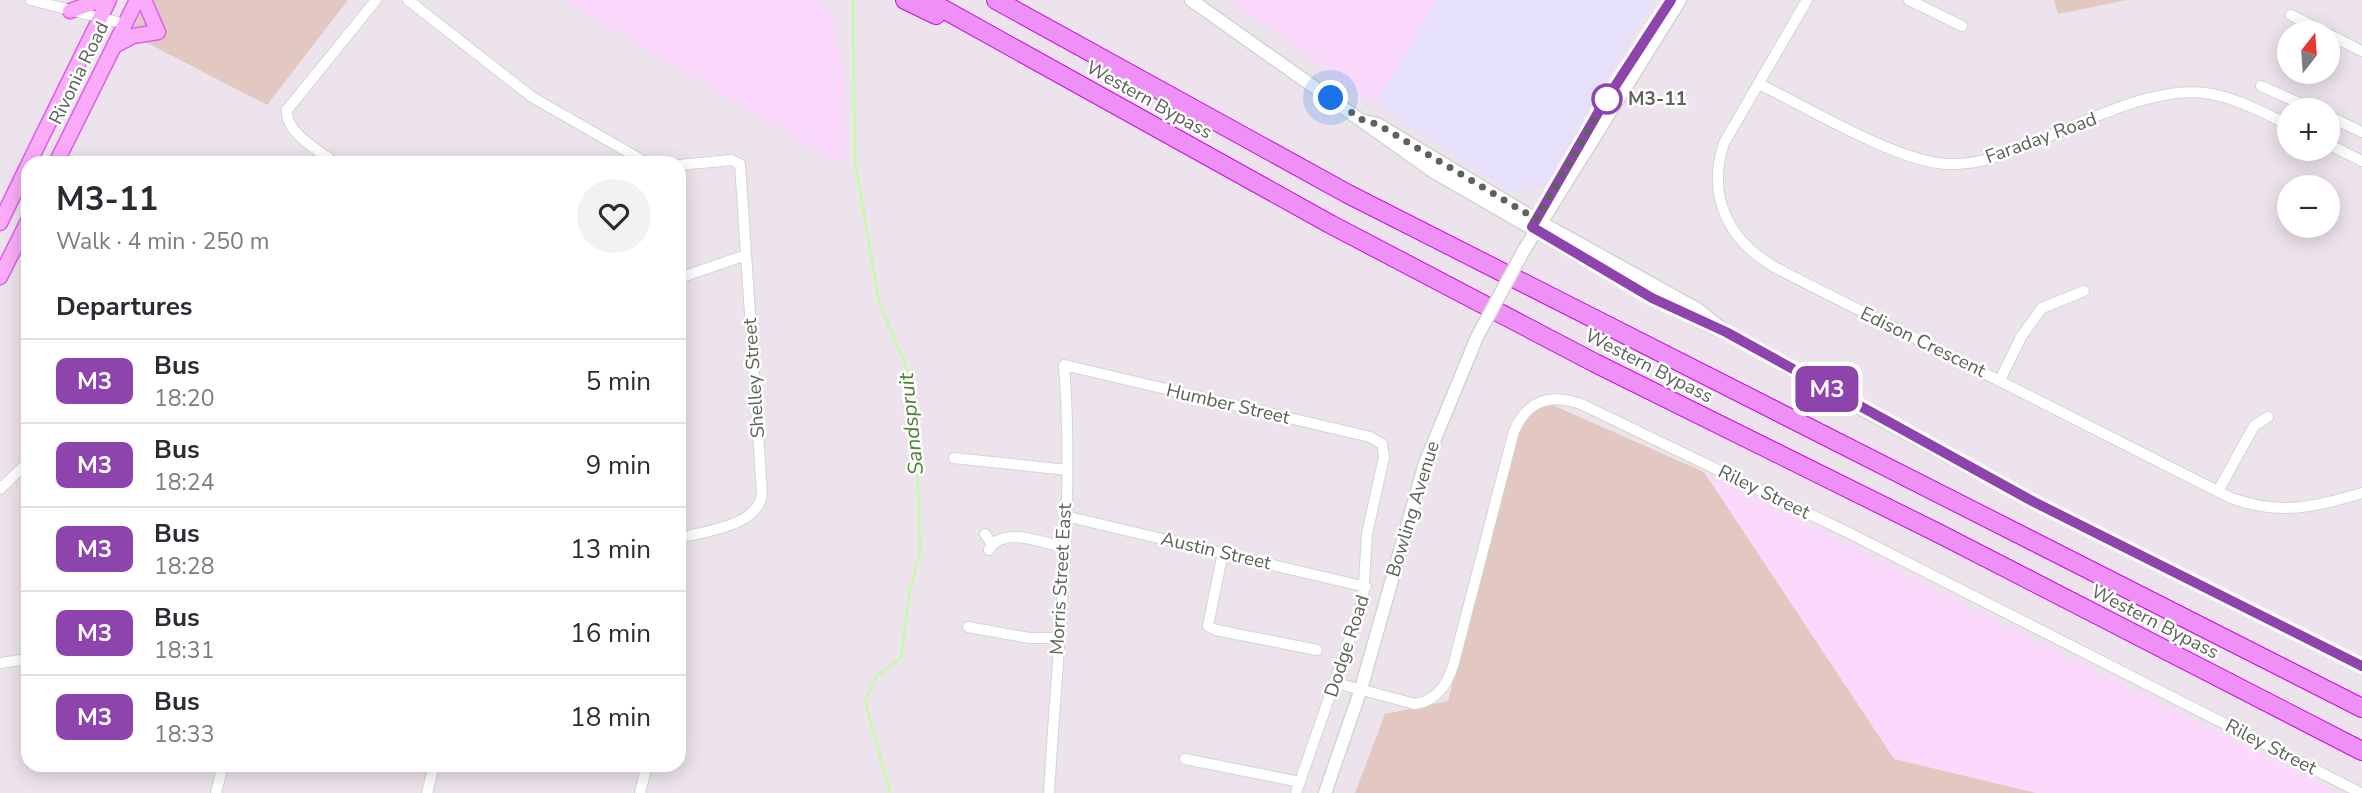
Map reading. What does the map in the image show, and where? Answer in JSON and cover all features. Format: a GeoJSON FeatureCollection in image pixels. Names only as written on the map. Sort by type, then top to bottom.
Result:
{"type":"FeatureCollection","features":[{"type":"Feature","properties":{"kind":"highway"},"geometry":{"type":"LineString","coordinates":[[905,0],[1034,60]]}},
{"type":"Feature","properties":{"kind":"highway","name":"Western Bypass"},"geometry":{"type":"LineString","coordinates":[[927,0],[1330,224],[1595,363],[1950,540],[2362,751]]}},
{"type":"Feature","properties":{"kind":"highway","name":"Western Bypass"},"geometry":{"type":"LineString","coordinates":[[996,0],[1348,194],[2362,708]]}},
{"type":"Feature","properties":{"kind":"highway"},"geometry":{"type":"LineString","coordinates":[[1013,0],[1057,33]]}},
{"type":"Feature","properties":{"kind":"main road"},"geometry":{"type":"LineString","coordinates":[[70,11],[101,0]]}},
{"type":"Feature","properties":{"kind":"main road","name":"Rivonia Road"},"geometry":{"type":"LineString","coordinates":[[33,156],[108,0]]}},
{"type":"Feature","properties":{"kind":"main road","name":"Rivonia Road"},"geometry":{"type":"LineString","coordinates":[[60,156],[137,0]]}},
{"type":"Feature","properties":{"kind":"main road"},"geometry":{"type":"LineString","coordinates":[[114,46],[133,36],[158,32],[144,0]]}},
{"type":"Feature","properties":{"kind":"main road"},"geometry":{"type":"LineString","coordinates":[[1191,0],[1364,121],[1371,130],[1434,172],[1697,309],[1726,332],[2034,502],[2362,666]]}},
{"type":"Feature","properties":{"kind":"main road"},"geometry":{"type":"LineString","coordinates":[[1536,227],[1599,111],[1671,0]]}},
{"type":"Feature","properties":{"kind":"main road"},"geometry":{"type":"LineString","coordinates":[[1536,227],[1680,0]]}},
{"type":"Feature","properties":{"kind":"main road","name":"Rivonia Road"},"geometry":{"type":"LineString","coordinates":[[0,223],[21,180]]}},
{"type":"Feature","properties":{"kind":"main road","name":"Bowling Avenue"},"geometry":{"type":"LineString","coordinates":[[1325,793],[1362,689],[1408,516],[1447,406],[1477,337],[1536,227]]}},
{"type":"Feature","properties":{"kind":"main road"},"geometry":{"type":"LineString","coordinates":[[0,276],[21,234]]}},
{"type":"Feature","properties":{"kind":"street"},"geometry":{"type":"LineString","coordinates":[[31,0],[125,24]]}},
{"type":"Feature","properties":{"kind":"street"},"geometry":{"type":"LineString","coordinates":[[326,156],[294,130],[288,121],[287,110],[376,0]]}},
{"type":"Feature","properties":{"kind":"street"},"geometry":{"type":"LineString","coordinates":[[408,0],[532,97],[635,156]]}},
{"type":"Feature","properties":{"kind":"street","name":"Edison Crescent"},"geometry":{"type":"LineString","coordinates":[[1807,0],[1724,143],[1718,159],[1719,204],[1732,232],[1765,262],[2246,503],[2281,510],[2311,507],[2362,493]]}},
{"type":"Feature","properties":{"kind":"street"},"geometry":{"type":"LineString","coordinates":[[1909,0],[1962,26]]}},
{"type":"Feature","properties":{"kind":"street"},"geometry":{"type":"LineString","coordinates":[[2291,16],[2301,21]]}},
{"type":"Feature","properties":{"kind":"street"},"geometry":{"type":"LineString","coordinates":[[2340,40],[2362,51]]}},
{"type":"Feature","properties":{"kind":"street","name":"Faraday Road"},"geometry":{"type":"LineString","coordinates":[[1759,84],[1900,153],[1948,164],[1985,160],[2140,102],[2180,93],[2206,93],[2237,101],[2277,119]]}},
{"type":"Feature","properties":{"kind":"street"},"geometry":{"type":"LineString","coordinates":[[2261,86],[2288,98]]}},
{"type":"Feature","properties":{"kind":"street"},"geometry":{"type":"LineString","coordinates":[[2340,122],[2362,132]]}},
{"type":"Feature","properties":{"kind":"street"},"geometry":{"type":"LineString","coordinates":[[2340,150],[2362,161]]}},
{"type":"Feature","properties":{"kind":"street","name":"Shelley Street"},"geometry":{"type":"LineString","coordinates":[[686,165],[737,161],[746,255],[761,503],[747,518],[686,536]]}},
{"type":"Feature","properties":{"kind":"street"},"geometry":{"type":"LineString","coordinates":[[686,276],[746,255]]}},
{"type":"Feature","properties":{"kind":"street"},"geometry":{"type":"LineString","coordinates":[[2000,380],[2021,337],[2042,308],[2084,291]]}},
{"type":"Feature","properties":{"kind":"street","name":"Humber Street"},"geometry":{"type":"LineString","coordinates":[[1064,365],[1370,437],[1382,444],[1384,452]]}},
{"type":"Feature","properties":{"kind":"street","name":"Morris Street East"},"geometry":{"type":"LineString","coordinates":[[1049,793],[1067,470],[1068,417],[1064,365]]}},
{"type":"Feature","properties":{"kind":"street","name":"Riley Street"},"geometry":{"type":"LineString","coordinates":[[1336,683],[1415,704],[1428,701],[1440,692],[1451,673],[1514,431],[1527,410],[1541,400],[1557,397],[1583,405],[1849,533],[2361,793]]}},
{"type":"Feature","properties":{"kind":"street"},"geometry":{"type":"LineString","coordinates":[[2218,491],[2254,426],[2268,417]]}},
{"type":"Feature","properties":{"kind":"street","name":"Dodge Road"},"geometry":{"type":"LineString","coordinates":[[1296,793],[1336,683],[1366,587],[1367,534],[1384,452]]}},
{"type":"Feature","properties":{"kind":"street"},"geometry":{"type":"LineString","coordinates":[[954,458],[1067,470]]}},
{"type":"Feature","properties":{"kind":"street"},"geometry":{"type":"LineString","coordinates":[[0,489],[21,469]]}},
{"type":"Feature","properties":{"kind":"street","name":"Austin Street"},"geometry":{"type":"LineString","coordinates":[[1065,516],[1366,587]]}},
{"type":"Feature","properties":{"kind":"street"},"geometry":{"type":"LineString","coordinates":[[985,534],[990,547],[1009,536],[1063,547]]}},
{"type":"Feature","properties":{"kind":"street"},"geometry":{"type":"LineString","coordinates":[[1223,552],[1208,625],[1216,630],[1317,650]]}},
{"type":"Feature","properties":{"kind":"street"},"geometry":{"type":"LineString","coordinates":[[968,628],[1029,638],[1058,638]]}},
{"type":"Feature","properties":{"kind":"street"},"geometry":{"type":"LineString","coordinates":[[0,663],[21,661]]}},
{"type":"Feature","properties":{"kind":"street"},"geometry":{"type":"LineString","coordinates":[[1185,759],[1300,782]]}},
{"type":"Feature","properties":{"kind":"street"},"geometry":{"type":"LineString","coordinates":[[216,793],[221,772]]}},
{"type":"Feature","properties":{"kind":"street"},"geometry":{"type":"LineString","coordinates":[[427,793],[432,772]]}},
{"type":"Feature","properties":{"kind":"street"},"geometry":{"type":"LineString","coordinates":[[640,793],[645,772]]}},
{"type":"Feature","properties":{"kind":"shaded area"},"geometry":{"type":"Polygon","coordinates":[[[148,0],[348,0],[267,105],[130,34],[148,0]]]}},
{"type":"Feature","properties":{"kind":"shaded area"},"geometry":{"type":"Polygon","coordinates":[[[563,0],[822,0],[833,18],[845,80],[847,156],[837,163],[563,0]]]}},
{"type":"Feature","properties":{"kind":"shaded area"},"geometry":{"type":"Polygon","coordinates":[[[1228,0],[1438,0],[1376,103],[1228,0]]]}},
{"type":"Feature","properties":{"kind":"shaded area"},"geometry":{"type":"Polygon","coordinates":[[[1438,0],[1654,0],[1545,186],[1513,193],[1376,103],[1438,0]]]}},
{"type":"Feature","properties":{"kind":"shaded area"},"geometry":{"type":"Polygon","coordinates":[[[2054,0],[2127,0],[2058,14],[2054,0]]]}},
{"type":"Feature","properties":{"kind":"shaded area"},"geometry":{"type":"Polygon","coordinates":[[[1548,403],[1704,472],[1894,759],[2036,793],[1355,793],[1385,714],[1448,701],[1521,418],[1548,403]]]}},
{"type":"Feature","properties":{"kind":"shaded area"},"geometry":{"type":"Polygon","coordinates":[[[1704,472],[2341,793],[2036,793],[1894,759],[1704,472]]]}},
{"type":"Feature","properties":{"kind":"waterway","name":"Sandspruit"},"geometry":{"type":"LineString","coordinates":[[853,0],[855,161],[879,302],[909,374],[918,486],[920,551],[910,590],[901,658],[876,677],[865,701],[890,793]]}},
{"type":"Feature","properties":{"kind":"bus line","name":"M3"},"geometry":{"type":"LineString","coordinates":[[1671,0],[1599,111],[1532,227],[1652,298],[1710,327],[1726,332],[2034,502],[2362,666]]}},
{"type":"Feature","properties":{"kind":"place","name":"M3-11"},"geometry":{"type":"Point","coordinates":[1607,99]}},
{"type":"Feature","properties":{"kind":"route"},"geometry":{"type":"LineString","coordinates":[[1331,98],[1364,121],[1377,124],[1536,219],[1607,99]]}}]}
